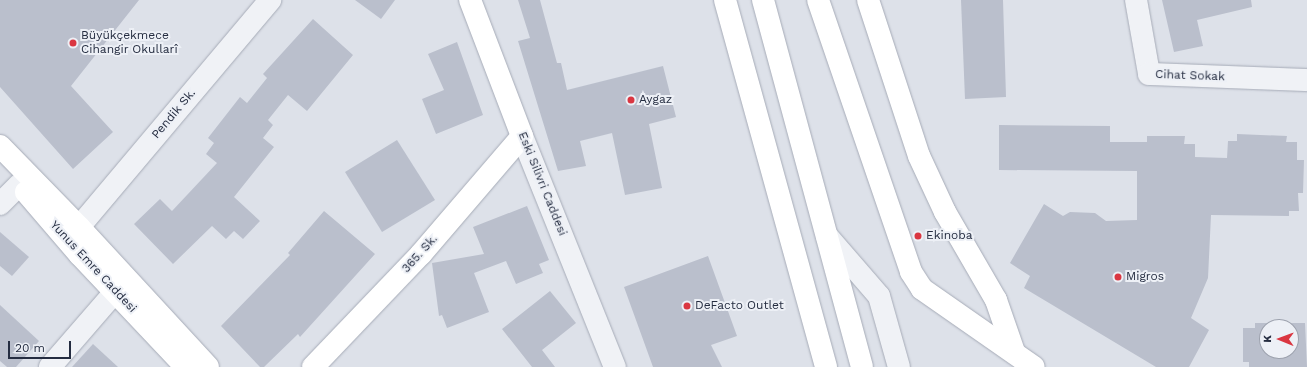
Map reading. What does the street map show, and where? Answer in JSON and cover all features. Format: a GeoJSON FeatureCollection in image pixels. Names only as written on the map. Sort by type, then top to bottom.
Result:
{"type":"FeatureCollection","features":[{"type":"Feature","properties":{"kind":"main road","name":"Eski Silivri Caddesi"},"geometry":{"type":"LineString","coordinates":[[470,0],[522,136]]}},
{"type":"Feature","properties":{"kind":"main road"},"geometry":{"type":"LineString","coordinates":[[725,0],[826,367]]}},
{"type":"Feature","properties":{"kind":"main road"},"geometry":{"type":"LineString","coordinates":[[763,0],[862,367]]}},
{"type":"Feature","properties":{"kind":"main road"},"geometry":{"type":"LineString","coordinates":[[818,0],[911,272],[922,289],[1034,367]]}},
{"type":"Feature","properties":{"kind":"main road"},"geometry":{"type":"LineString","coordinates":[[868,0],[919,156],[945,212],[996,300],[1014,352]]}},
{"type":"Feature","properties":{"kind":"main road","name":"365. Sk."},"geometry":{"type":"LineString","coordinates":[[313,367],[421,254],[522,136]]}},
{"type":"Feature","properties":{"kind":"main road"},"geometry":{"type":"LineString","coordinates":[[0,146],[79,227],[208,367]]}},
{"type":"Feature","properties":{"kind":"main road","name":"Yunus Emre Caddesi"},"geometry":{"type":"LineString","coordinates":[[0,166],[186,367]]}},
{"type":"Feature","properties":{"kind":"street","name":"Pendik Sk."},"geometry":{"type":"LineString","coordinates":[[79,227],[270,0]]}},
{"type":"Feature","properties":{"kind":"street","name":"Cihat Sokak"},"geometry":{"type":"LineString","coordinates":[[1136,0],[1149,74],[1307,80]]}},
{"type":"Feature","properties":{"kind":"street","name":"Eski Silivri Caddesi"},"geometry":{"type":"LineString","coordinates":[[522,136],[615,367]]}},
{"type":"Feature","properties":{"kind":"street"},"geometry":{"type":"LineString","coordinates":[[0,204],[19,185]]}},
{"type":"Feature","properties":{"kind":"street"},"geometry":{"type":"LineString","coordinates":[[827,236],[879,296],[899,367]]}},
{"type":"Feature","properties":{"kind":"street"},"geometry":{"type":"LineString","coordinates":[[50,367],[115,292]]}},
{"type":"Feature","properties":{"kind":"building","name":"Büyükçekmece Cihangir Okullarî"},"geometry":{"type":"Polygon","coordinates":[[[0,0],[139,0],[71,86],[113,132],[73,169],[0,87],[0,0]]]}},
{"type":"Feature","properties":{"kind":"building"},"geometry":{"type":"Polygon","coordinates":[[[355,0],[395,0],[381,19],[355,0]]]}},
{"type":"Feature","properties":{"kind":"building"},"geometry":{"type":"Polygon","coordinates":[[[518,0],[540,0],[557,63],[561,63],[567,90],[663,66],[676,117],[649,124],[662,188],[625,195],[612,133],[580,141],[586,166],[558,171],[518,41],[530,38],[518,0]]]}},
{"type":"Feature","properties":{"kind":"building"},"geometry":{"type":"Polygon","coordinates":[[[961,0],[1003,0],[1006,97],[965,99],[961,0]]]}},
{"type":"Feature","properties":{"kind":"building"},"geometry":{"type":"Polygon","coordinates":[[[1162,0],[1251,0],[1252,7],[1197,20],[1203,46],[1174,52],[1162,0]]]}},
{"type":"Feature","properties":{"kind":"building"},"geometry":{"type":"Polygon","coordinates":[[[313,19],[353,55],[307,111],[288,95],[268,120],[273,125],[263,138],[274,147],[234,197],[260,221],[243,239],[234,231],[226,239],[212,226],[173,264],[134,224],[160,199],[172,211],[217,163],[206,154],[214,143],[208,138],[240,97],[247,103],[267,78],[263,74],[313,19]]]}},
{"type":"Feature","properties":{"kind":"building"},"geometry":{"type":"Polygon","coordinates":[[[457,42],[483,115],[436,134],[422,99],[444,90],[428,54],[457,42]]]}},
{"type":"Feature","properties":{"kind":"building"},"geometry":{"type":"Polygon","coordinates":[[[999,125],[1110,126],[1110,142],[1147,142],[1147,136],[1185,136],[1184,144],[1195,144],[1195,157],[1227,158],[1228,141],[1237,141],[1237,134],[1287,136],[1286,142],[1297,142],[1297,160],[1304,160],[1303,193],[1298,193],[1299,211],[1289,211],[1289,216],[1211,215],[1208,278],[1191,318],[1209,330],[1189,367],[1156,367],[1024,288],[1030,276],[1010,263],[1044,204],[1063,216],[1070,212],[1095,213],[1106,221],[1137,220],[1137,171],[999,170],[999,125]]]}},
{"type":"Feature","properties":{"kind":"building"},"geometry":{"type":"Polygon","coordinates":[[[397,140],[435,200],[382,232],[345,172],[397,140]]]}},
{"type":"Feature","properties":{"kind":"building"},"geometry":{"type":"Polygon","coordinates":[[[527,206],[549,260],[539,264],[543,273],[516,284],[506,261],[474,273],[489,312],[447,328],[442,315],[439,316],[432,263],[484,254],[473,227],[527,206]]]}},
{"type":"Feature","properties":{"kind":"building"},"geometry":{"type":"Polygon","coordinates":[[[324,211],[375,254],[300,337],[298,334],[264,367],[260,367],[221,326],[290,255],[288,253],[324,211]]]}},
{"type":"Feature","properties":{"kind":"building"},"geometry":{"type":"Polygon","coordinates":[[[0,232],[29,257],[12,276],[0,266],[0,232]]]}},
{"type":"Feature","properties":{"kind":"building"},"geometry":{"type":"Polygon","coordinates":[[[708,256],[737,336],[711,345],[722,367],[653,367],[624,287],[708,256]]]}},
{"type":"Feature","properties":{"kind":"building"},"geometry":{"type":"Polygon","coordinates":[[[550,291],[576,323],[542,350],[555,367],[532,367],[502,329],[550,291]]]}},
{"type":"Feature","properties":{"kind":"building"},"geometry":{"type":"Polygon","coordinates":[[[0,305],[39,341],[16,367],[7,367],[0,361],[0,305]]]}},
{"type":"Feature","properties":{"kind":"building"},"geometry":{"type":"Polygon","coordinates":[[[1255,323],[1259,323],[1259,359],[1299,359],[1299,323],[1305,323],[1307,367],[1249,367],[1249,362],[1243,362],[1243,328],[1255,328],[1255,323]]]}},
{"type":"Feature","properties":{"kind":"building"},"geometry":{"type":"Polygon","coordinates":[[[93,344],[118,367],[72,367],[93,344]]]}},
{"type":"Feature","properties":{"kind":"place","name":"Büyükçekmece Cihangir Okullarî"},"geometry":{"type":"Point","coordinates":[73,43]}},
{"type":"Feature","properties":{"kind":"place","name":"Aygaz"},"geometry":{"type":"Point","coordinates":[631,100]}},
{"type":"Feature","properties":{"kind":"place","name":"Ekinoba"},"geometry":{"type":"Point","coordinates":[918,236]}},
{"type":"Feature","properties":{"kind":"place","name":"Migros"},"geometry":{"type":"Point","coordinates":[1118,277]}},
{"type":"Feature","properties":{"kind":"place","name":"DeFacto Outlet"},"geometry":{"type":"Point","coordinates":[687,306]}}]}
